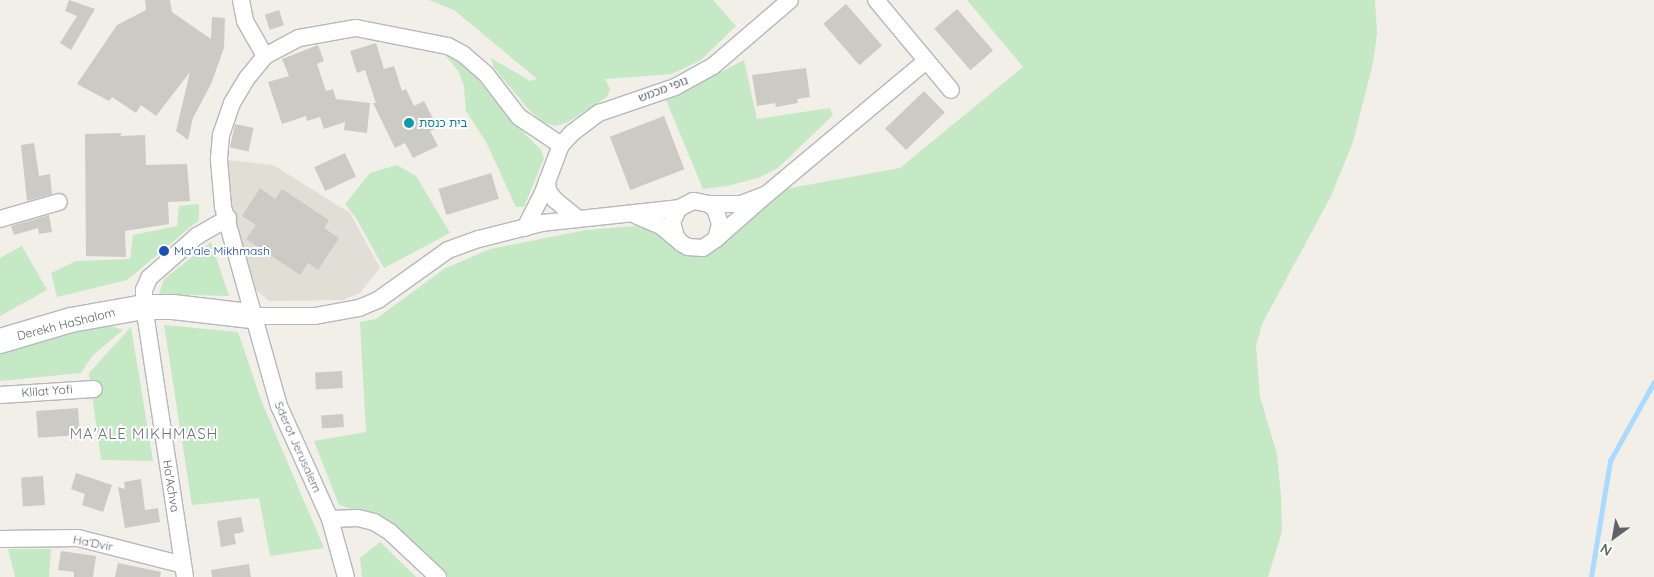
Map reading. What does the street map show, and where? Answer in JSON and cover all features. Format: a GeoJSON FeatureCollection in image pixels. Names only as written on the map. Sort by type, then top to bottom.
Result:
{"type":"FeatureCollection","features":[{"type":"Feature","properties":{"kind":"street"},"geometry":{"type":"LineString","coordinates":[[241,0],[245,21],[265,56],[300,38],[356,28],[448,46],[463,54],[486,74],[519,117],[561,145]]}},
{"type":"Feature","properties":{"kind":"street","name":"נופי מכמש"},"geometry":{"type":"LineString","coordinates":[[525,228],[561,145],[599,113],[675,87],[713,66],[790,0]]}},
{"type":"Feature","properties":{"kind":"street"},"geometry":{"type":"LineString","coordinates":[[876,0],[951,90]]}},
{"type":"Feature","properties":{"kind":"street","name":"Sderot Jerusalem"},"geometry":{"type":"LineString","coordinates":[[265,56],[247,78],[232,103],[221,135],[221,186],[251,316],[279,406],[330,519],[346,577]]}},
{"type":"Feature","properties":{"kind":"street"},"geometry":{"type":"LineString","coordinates":[[630,215],[661,226],[681,243],[695,249],[710,244],[926,61]]}},
{"type":"Feature","properties":{"kind":"street"},"geometry":{"type":"LineString","coordinates":[[547,181],[548,191],[555,200],[577,218]]}},
{"type":"Feature","properties":{"kind":"street"},"geometry":{"type":"LineString","coordinates":[[251,316],[315,316],[359,308],[378,300],[448,250],[525,228],[577,218],[630,215],[679,208],[693,201],[709,204],[741,204],[767,194]]}},
{"type":"Feature","properties":{"kind":"street"},"geometry":{"type":"LineString","coordinates":[[0,218],[59,202]]}},
{"type":"Feature","properties":{"kind":"street"},"geometry":{"type":"LineString","coordinates":[[709,204],[715,209],[720,224],[716,239]]}},
{"type":"Feature","properties":{"kind":"street"},"geometry":{"type":"LineString","coordinates":[[679,208],[672,222],[676,237],[681,243]]}},
{"type":"Feature","properties":{"kind":"street","name":"Ha'Achva"},"geometry":{"type":"LineString","coordinates":[[184,571],[144,307],[144,290],[149,278],[197,236],[228,218]]}},
{"type":"Feature","properties":{"kind":"street","name":"Derekh HaShalom"},"geometry":{"type":"LineString","coordinates":[[0,341],[70,320],[144,307],[173,307],[251,316]]}},
{"type":"Feature","properties":{"kind":"street","name":"Klilat Yofi"},"geometry":{"type":"LineString","coordinates":[[0,395],[94,388]]}},
{"type":"Feature","properties":{"kind":"street"},"geometry":{"type":"LineString","coordinates":[[330,519],[358,518],[374,522],[390,532],[438,577]]}},
{"type":"Feature","properties":{"kind":"street","name":"Ha'Dvir"},"geometry":{"type":"LineString","coordinates":[[0,539],[78,538],[184,571]]}},
{"type":"Feature","properties":{"kind":"shaded area"},"geometry":{"type":"Polygon","coordinates":[[[228,160],[273,165],[350,213],[380,268],[360,293],[343,300],[269,301],[253,287],[228,196],[228,160]]]}},
{"type":"Feature","properties":{"kind":"green space"},"geometry":{"type":"Polygon","coordinates":[[[429,0],[713,0],[736,26],[701,60],[672,74],[605,79],[610,89],[607,97],[568,122],[555,126],[543,122],[529,110],[494,68],[491,58],[530,81],[537,79],[454,10],[429,0]]]}},
{"type":"Feature","properties":{"kind":"green space"},"geometry":{"type":"Polygon","coordinates":[[[967,0],[1375,0],[1377,33],[1373,63],[1353,142],[1331,196],[1262,324],[1256,346],[1260,397],[1277,454],[1281,496],[1282,531],[1268,577],[448,577],[411,540],[377,517],[339,505],[314,441],[366,432],[360,322],[376,319],[444,269],[490,249],[586,230],[635,226],[664,235],[675,245],[721,244],[785,189],[900,168],[1023,67],[967,0]]]}},
{"type":"Feature","properties":{"kind":"green space"},"geometry":{"type":"Polygon","coordinates":[[[445,55],[462,64],[475,76],[512,121],[541,150],[544,158],[524,207],[516,207],[486,142],[466,111],[464,86],[459,72],[445,55]]]}},
{"type":"Feature","properties":{"kind":"green space"},"geometry":{"type":"Polygon","coordinates":[[[744,60],[757,119],[830,108],[833,115],[778,168],[758,178],[727,186],[703,189],[666,100],[744,60]]]}},
{"type":"Feature","properties":{"kind":"green space"},"geometry":{"type":"Polygon","coordinates":[[[397,165],[416,176],[450,233],[384,268],[356,218],[345,204],[370,173],[397,165]]]}},
{"type":"Feature","properties":{"kind":"green space"},"geometry":{"type":"Polygon","coordinates":[[[199,204],[199,220],[127,280],[57,297],[51,273],[76,261],[130,259],[133,235],[177,226],[179,206],[199,204]]]}},
{"type":"Feature","properties":{"kind":"green space"},"geometry":{"type":"Polygon","coordinates":[[[211,242],[229,296],[159,294],[164,279],[211,242]]]}},
{"type":"Feature","properties":{"kind":"green space"},"geometry":{"type":"Polygon","coordinates":[[[22,246],[47,290],[0,316],[0,258],[22,246]]]}},
{"type":"Feature","properties":{"kind":"green space"},"geometry":{"type":"Polygon","coordinates":[[[108,325],[123,330],[92,356],[81,373],[0,381],[0,349],[108,325]]]}},
{"type":"Feature","properties":{"kind":"green space"},"geometry":{"type":"Polygon","coordinates":[[[164,325],[238,332],[261,400],[324,548],[270,556],[259,498],[192,505],[164,325]]]}},
{"type":"Feature","properties":{"kind":"green space"},"geometry":{"type":"Polygon","coordinates":[[[131,327],[153,461],[101,460],[89,373],[131,327]]]}},
{"type":"Feature","properties":{"kind":"green space"},"geometry":{"type":"Polygon","coordinates":[[[380,542],[416,577],[362,577],[360,558],[380,542]]]}},
{"type":"Feature","properties":{"kind":"green space"},"geometry":{"type":"Polygon","coordinates":[[[8,549],[51,549],[49,577],[15,577],[8,549]]]}},
{"type":"Feature","properties":{"kind":"building"},"geometry":{"type":"Polygon","coordinates":[[[69,0],[95,9],[71,50],[60,43],[77,16],[65,11],[69,0]]]}},
{"type":"Feature","properties":{"kind":"building"},"geometry":{"type":"Polygon","coordinates":[[[145,0],[170,0],[172,12],[211,39],[212,17],[225,18],[224,48],[211,84],[193,118],[188,140],[176,131],[190,72],[156,116],[141,105],[136,113],[112,97],[109,101],[77,84],[117,25],[146,10],[145,0]]]}},
{"type":"Feature","properties":{"kind":"building"},"geometry":{"type":"Polygon","coordinates":[[[846,4],[882,46],[859,65],[823,24],[846,4]]]}},
{"type":"Feature","properties":{"kind":"building"},"geometry":{"type":"Polygon","coordinates":[[[957,9],[993,51],[970,70],[934,29],[957,9]]]}},
{"type":"Feature","properties":{"kind":"building"},"geometry":{"type":"Polygon","coordinates":[[[279,10],[284,25],[270,30],[265,15],[279,10]]]}},
{"type":"Feature","properties":{"kind":"building"},"geometry":{"type":"Polygon","coordinates":[[[376,43],[384,69],[394,66],[402,91],[406,89],[414,106],[424,101],[438,128],[430,131],[438,146],[413,158],[405,143],[395,148],[373,103],[376,103],[365,70],[357,73],[350,51],[376,43]]]}},
{"type":"Feature","properties":{"kind":"building"},"geometry":{"type":"Polygon","coordinates":[[[318,45],[324,61],[317,64],[326,91],[333,89],[336,99],[370,103],[367,133],[344,130],[345,122],[324,129],[320,117],[307,121],[306,116],[282,124],[268,82],[289,76],[282,59],[318,45]]]}},
{"type":"Feature","properties":{"kind":"building"},"geometry":{"type":"Polygon","coordinates":[[[806,68],[810,97],[797,99],[798,103],[776,107],[775,103],[757,106],[752,75],[806,68]]]}},
{"type":"Feature","properties":{"kind":"building"},"geometry":{"type":"Polygon","coordinates":[[[924,91],[945,113],[906,150],[885,129],[924,91]]]}},
{"type":"Feature","properties":{"kind":"building"},"geometry":{"type":"Polygon","coordinates":[[[664,116],[684,169],[630,190],[610,137],[664,116]]]}},
{"type":"Feature","properties":{"kind":"building"},"geometry":{"type":"Polygon","coordinates":[[[235,124],[254,128],[249,151],[230,147],[235,124]]]}},
{"type":"Feature","properties":{"kind":"building"},"geometry":{"type":"Polygon","coordinates":[[[122,133],[120,136],[145,135],[146,165],[187,164],[190,201],[168,202],[169,224],[125,231],[126,257],[86,256],[85,134],[122,133]]]}},
{"type":"Feature","properties":{"kind":"building"},"geometry":{"type":"Polygon","coordinates":[[[34,143],[39,176],[50,174],[52,194],[27,201],[21,145],[34,143]]]}},
{"type":"Feature","properties":{"kind":"building"},"geometry":{"type":"Polygon","coordinates":[[[345,153],[356,177],[325,191],[314,167],[345,153]]]}},
{"type":"Feature","properties":{"kind":"building"},"geometry":{"type":"Polygon","coordinates":[[[491,173],[499,199],[446,215],[438,189],[491,173]]]}},
{"type":"Feature","properties":{"kind":"building"},"geometry":{"type":"Polygon","coordinates":[[[260,188],[275,199],[282,189],[329,220],[324,228],[339,238],[318,270],[308,263],[300,275],[246,239],[256,225],[242,216],[260,188]]]}},
{"type":"Feature","properties":{"kind":"building"},"geometry":{"type":"Polygon","coordinates":[[[49,215],[52,232],[39,234],[38,228],[14,235],[11,226],[49,215]]]}},
{"type":"Feature","properties":{"kind":"building"},"geometry":{"type":"Polygon","coordinates":[[[342,371],[343,388],[316,389],[315,372],[342,371]]]}},
{"type":"Feature","properties":{"kind":"building"},"geometry":{"type":"Polygon","coordinates":[[[78,408],[80,435],[38,438],[36,411],[78,408]]]}},
{"type":"Feature","properties":{"kind":"building"},"geometry":{"type":"Polygon","coordinates":[[[343,414],[344,427],[322,429],[321,416],[343,414]]]}},
{"type":"Feature","properties":{"kind":"building"},"geometry":{"type":"Polygon","coordinates":[[[76,473],[112,485],[103,512],[82,505],[85,494],[71,489],[76,473]]]}},
{"type":"Feature","properties":{"kind":"building"},"geometry":{"type":"Polygon","coordinates":[[[43,476],[45,505],[23,506],[21,478],[43,476]]]}},
{"type":"Feature","properties":{"kind":"building"},"geometry":{"type":"Polygon","coordinates":[[[141,479],[145,510],[158,508],[160,522],[125,528],[118,487],[125,489],[124,482],[141,479]]]}},
{"type":"Feature","properties":{"kind":"building"},"geometry":{"type":"Polygon","coordinates":[[[241,517],[244,532],[234,534],[236,544],[221,547],[217,521],[241,517]]]}},
{"type":"Feature","properties":{"kind":"building"},"geometry":{"type":"Polygon","coordinates":[[[61,551],[96,556],[93,577],[74,577],[74,572],[58,570],[61,551]]]}},
{"type":"Feature","properties":{"kind":"building"},"geometry":{"type":"Polygon","coordinates":[[[118,563],[161,572],[160,577],[115,577],[118,563]]]}},
{"type":"Feature","properties":{"kind":"building"},"geometry":{"type":"Polygon","coordinates":[[[249,564],[251,577],[212,577],[211,570],[249,564]]]}},
{"type":"Feature","properties":{"kind":"waterway"},"geometry":{"type":"LineString","coordinates":[[1591,577],[1610,461],[1654,382]]}},
{"type":"Feature","properties":{"kind":"place","name":"בית כנסת"},"geometry":{"type":"Point","coordinates":[409,123]}},
{"type":"Feature","properties":{"kind":"place","name":"Ma'ale Mikhmash"},"geometry":{"type":"Point","coordinates":[164,251]}},
{"type":"Feature","properties":{"kind":"district","name":"MA'ALE MIKHMASH"},"geometry":{"type":"Point","coordinates":[144,434]}}]}
